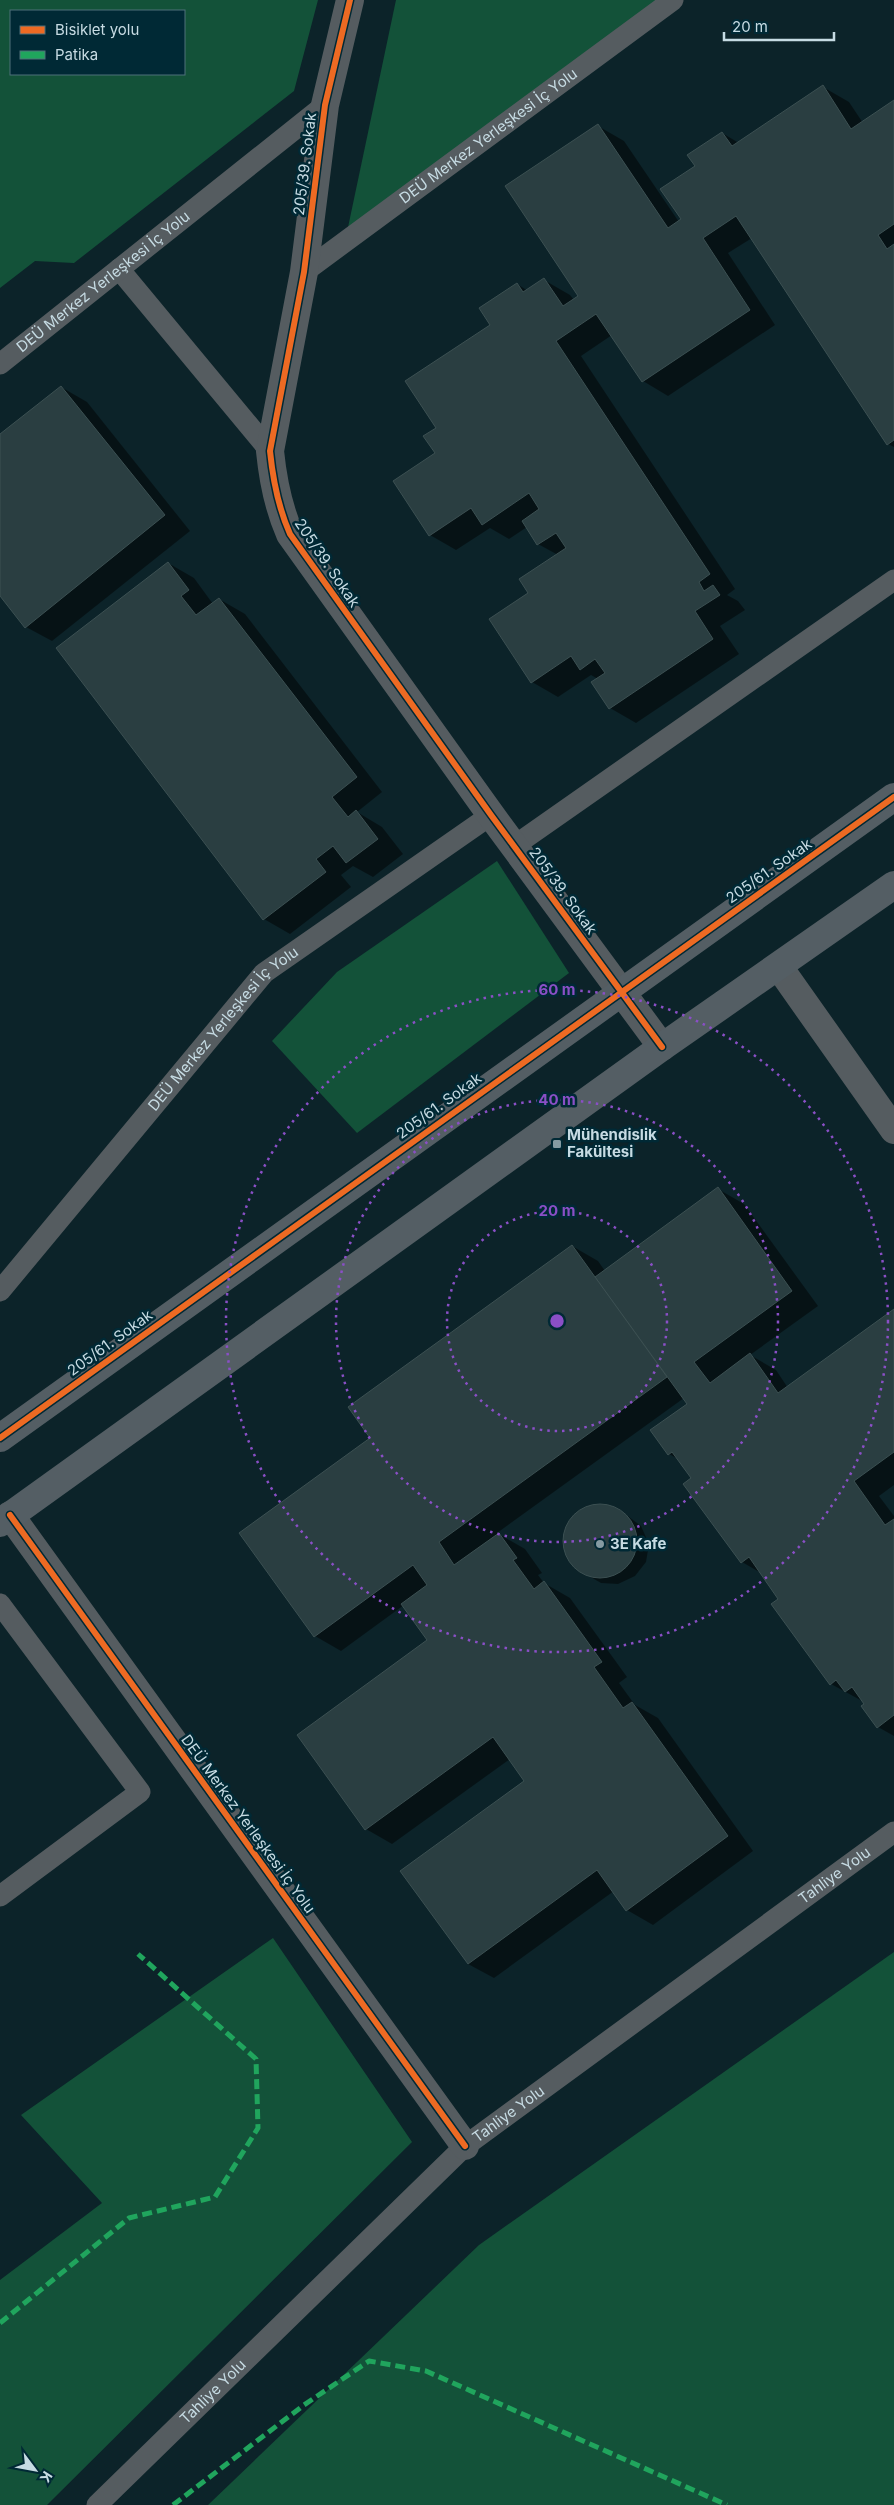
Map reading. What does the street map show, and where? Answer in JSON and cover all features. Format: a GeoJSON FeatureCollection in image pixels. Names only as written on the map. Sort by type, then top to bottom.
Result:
{"type":"FeatureCollection","features":[{"type":"Feature","properties":{"kind":"main road","name":"205/61. Sokak"},"geometry":{"type":"LineString","coordinates":[[0,1438],[894,797]]}},
{"type":"Feature","properties":{"kind":"main road"},"geometry":{"type":"LineString","coordinates":[[5,1520],[662,1047],[780,967],[894,885]]}},
{"type":"Feature","properties":{"kind":"street","name":"205/39. Sokak"},"geometry":{"type":"LineString","coordinates":[[350,0],[325,105],[304,272],[270,451],[272,480],[280,513],[290,534],[491,815],[662,1047]]}},
{"type":"Feature","properties":{"kind":"street"},"geometry":{"type":"LineString","coordinates":[[780,967],[894,1130]]}},
{"type":"Feature","properties":{"kind":"street","name":"DEÜ Merkez Yerleşkesi İç Yolu"},"geometry":{"type":"LineString","coordinates":[[5,1520],[465,2146]]}},
{"type":"Feature","properties":{"kind":"lane","name":"DEÜ Merkez Yerleşkesi İç Yolu"},"geometry":{"type":"LineString","coordinates":[[304,272],[673,0]]}},
{"type":"Feature","properties":{"kind":"lane","name":"DEÜ Merkez Yerleşkesi İç Yolu"},"geometry":{"type":"LineString","coordinates":[[0,364],[325,105]]}},
{"type":"Feature","properties":{"kind":"lane"},"geometry":{"type":"LineString","coordinates":[[119,270],[270,451]]}},
{"type":"Feature","properties":{"kind":"lane"},"geometry":{"type":"LineString","coordinates":[[514,846],[894,580]]}},
{"type":"Feature","properties":{"kind":"lane","name":"DEÜ Merkez Yerleşkesi İç Yolu"},"geometry":{"type":"LineString","coordinates":[[0,1291],[264,973],[491,815]]}},
{"type":"Feature","properties":{"kind":"lane"},"geometry":{"type":"LineString","coordinates":[[0,1604],[140,1792],[0,1896]]}},
{"type":"Feature","properties":{"kind":"lane","name":"Tahliye Yolu"},"geometry":{"type":"LineString","coordinates":[[96,2505],[465,2146],[894,1832]]}},
{"type":"Feature","properties":{"kind":"green space"},"geometry":{"type":"Polygon","coordinates":[[[0,0],[318,0],[294,91],[74,263],[35,261],[0,288],[0,0]]]}},
{"type":"Feature","properties":{"kind":"green space"},"geometry":{"type":"Polygon","coordinates":[[[396,0],[669,0],[343,251],[396,0]]]}},
{"type":"Feature","properties":{"kind":"green space"},"geometry":{"type":"Polygon","coordinates":[[[497,861],[569,973],[357,1133],[272,1041],[337,972],[497,861]]]}},
{"type":"Feature","properties":{"kind":"green space"},"geometry":{"type":"Polygon","coordinates":[[[273,1938],[412,2142],[47,2505],[0,2505],[0,2280],[102,2203],[21,2115],[273,1938]]]}},
{"type":"Feature","properties":{"kind":"green space"},"geometry":{"type":"Polygon","coordinates":[[[894,1952],[894,2505],[208,2505],[479,2245],[894,1952]]]}},
{"type":"Feature","properties":{"kind":"building"},"geometry":{"type":"Polygon","coordinates":[[[823,85],[851,129],[894,100],[894,224],[878,235],[887,249],[894,244],[894,440],[887,445],[736,216],[703,238],[750,310],[642,382],[596,314],[556,341],[710,574],[699,582],[704,591],[713,585],[720,595],[695,611],[713,639],[609,709],[591,682],[605,673],[595,659],[580,670],[571,656],[531,683],[489,619],[528,593],[519,579],[566,548],[556,533],[537,545],[522,521],[539,509],[529,493],[482,525],[471,508],[429,536],[393,481],[435,453],[423,436],[436,428],[405,381],[490,325],[479,308],[517,283],[523,292],[544,278],[563,306],[578,296],[505,186],[598,124],[668,228],[681,219],[660,189],[695,166],[687,155],[722,132],[732,146],[823,85]]]}},
{"type":"Feature","properties":{"kind":"building"},"geometry":{"type":"Polygon","coordinates":[[[61,386],[165,515],[25,628],[0,596],[0,434],[61,386]]]}},
{"type":"Feature","properties":{"kind":"building"},"geometry":{"type":"Polygon","coordinates":[[[168,562],[189,590],[181,596],[196,615],[219,598],[357,777],[332,797],[348,817],[356,810],[378,839],[346,863],[333,846],[316,859],[326,872],[263,920],[56,648],[168,562]]]}},
{"type":"Feature","properties":{"kind":"building"},"geometry":{"type":"Polygon","coordinates":[[[718,1187],[792,1291],[694,1362],[710,1383],[750,1353],[778,1393],[894,1309],[894,1452],[854,1481],[885,1525],[894,1519],[894,1715],[877,1728],[861,1706],[864,1704],[852,1687],[845,1692],[836,1680],[830,1685],[771,1604],[778,1599],[749,1557],[741,1563],[683,1484],[691,1478],[672,1452],[668,1455],[650,1430],[687,1404],[595,1277],[718,1187]]]}},
{"type":"Feature","properties":{"kind":"building"},"geometry":{"type":"Polygon","coordinates":[[[572,1245],[667,1377],[439,1542],[454,1565],[499,1533],[517,1558],[513,1560],[534,1589],[544,1581],[602,1662],[594,1667],[623,1708],[632,1702],[728,1836],[626,1911],[597,1870],[468,1964],[400,1871],[524,1781],[493,1737],[365,1830],[297,1735],[427,1640],[401,1604],[427,1585],[413,1565],[314,1637],[239,1533],[370,1438],[348,1407],[572,1245]]]}},
{"type":"Feature","properties":{"kind":"building","name":"3E Kafe"},"geometry":{"type":"Polygon","coordinates":[[[600,1504],[614,1507],[626,1515],[634,1527],[637,1541],[634,1555],[626,1567],[614,1575],[600,1578],[586,1575],[574,1567],[566,1555],[563,1541],[566,1527],[574,1515],[586,1507],[600,1504]]]}},
{"type":"Feature","properties":{"kind":"marked path"},"geometry":{"type":"LineString","coordinates":[[0,2323],[129,2218],[215,2197],[258,2128],[256,2059],[138,1954]]}},
{"type":"Feature","properties":{"kind":"marked path"},"geometry":{"type":"LineString","coordinates":[[173,2505],[304,2405],[369,2361],[426,2371],[727,2505]]}},
{"type":"Feature","properties":{"kind":"cycle path"},"geometry":{"type":"LineString","coordinates":[[350,0],[325,105],[304,272],[270,451],[279,504],[290,534],[491,815],[662,1047]]}},
{"type":"Feature","properties":{"kind":"cycle path"},"geometry":{"type":"LineString","coordinates":[[0,1438],[894,797]]}},
{"type":"Feature","properties":{"kind":"cycle path"},"geometry":{"type":"LineString","coordinates":[[10,1515],[465,2146]]}},
{"type":"Feature","properties":{"kind":"place","name":"Mühendislik Fakültesi"},"geometry":{"type":"Point","coordinates":[557,1144]}},
{"type":"Feature","properties":{"kind":"place","name":"3E Kafe"},"geometry":{"type":"Point","coordinates":[600,1544]}}]}
